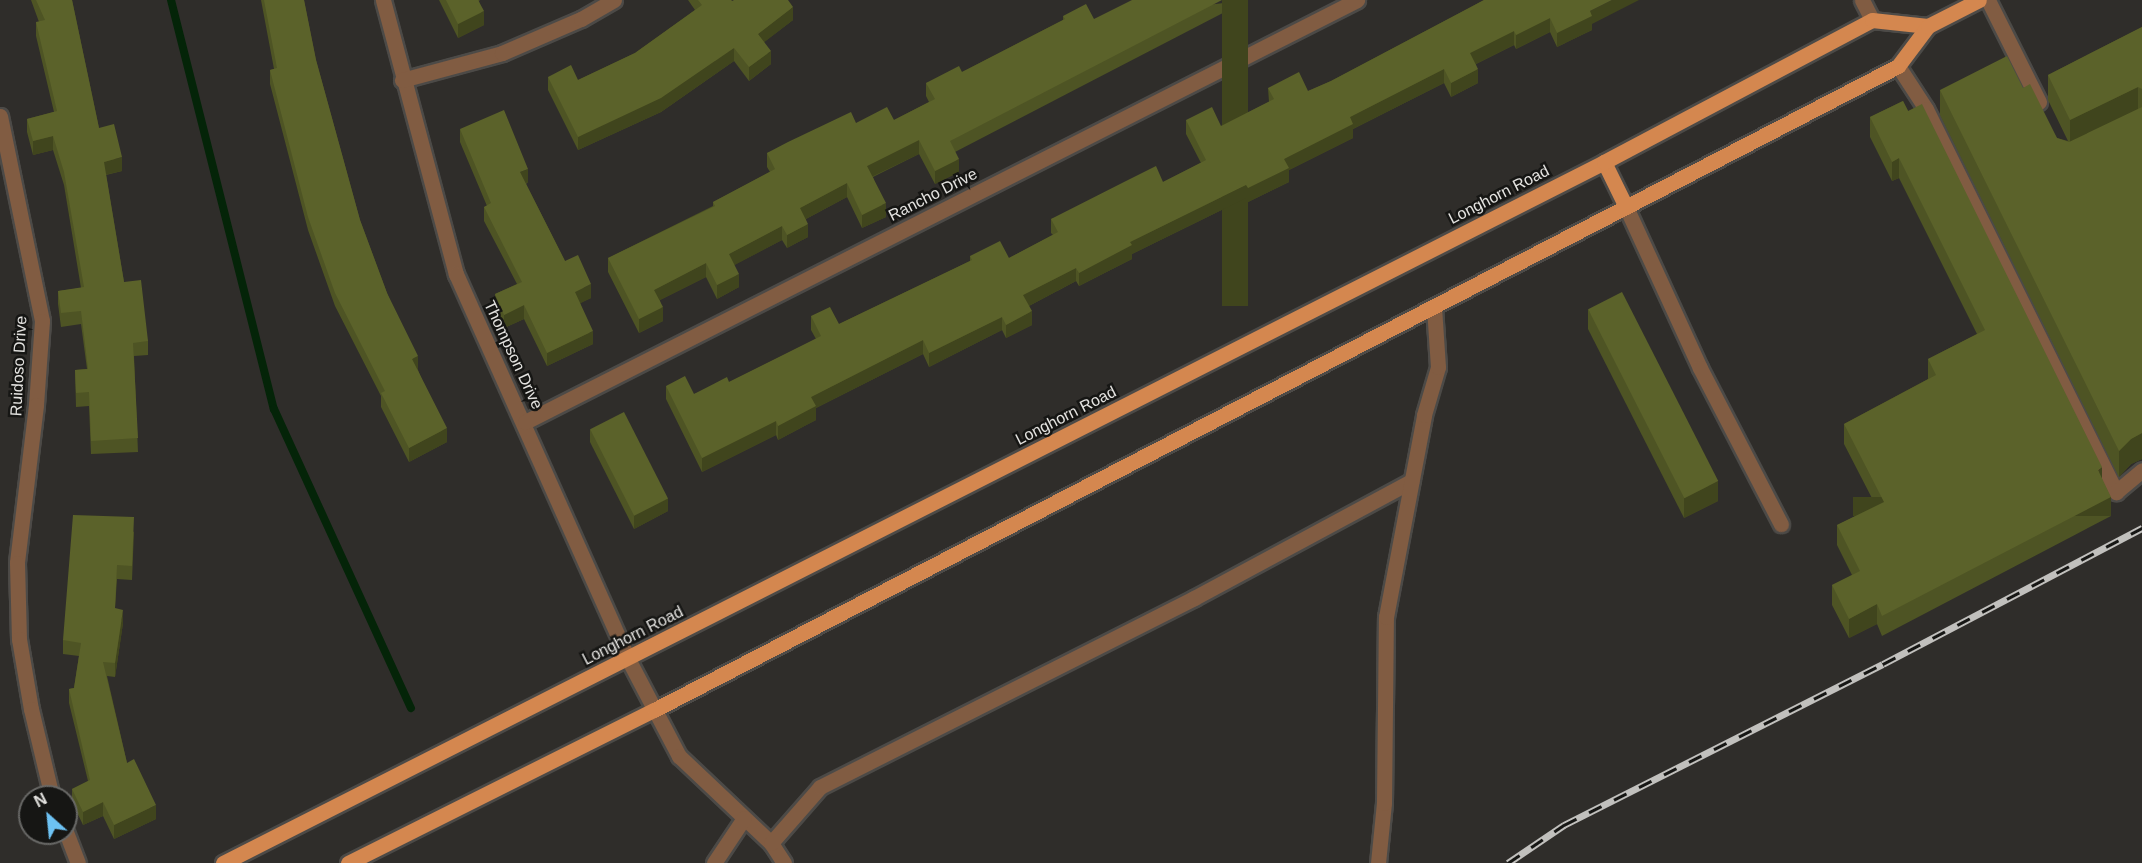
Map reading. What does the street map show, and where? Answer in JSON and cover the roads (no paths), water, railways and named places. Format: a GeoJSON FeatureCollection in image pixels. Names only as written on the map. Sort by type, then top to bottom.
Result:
{"type":"FeatureCollection","features":[{"type":"Feature","properties":{"kind":"main road"},"geometry":{"type":"LineString","coordinates":[[348,863],[654,710],[1898,66],[1928,26],[1979,0]]}},
{"type":"Feature","properties":{"kind":"main road"},"geometry":{"type":"LineString","coordinates":[[1872,20],[1928,26]]}},
{"type":"Feature","properties":{"kind":"main road","name":"Longhorn Road"},"geometry":{"type":"LineString","coordinates":[[223,863],[1604,162],[1872,20]]}},
{"type":"Feature","properties":{"kind":"main road"},"geometry":{"type":"LineString","coordinates":[[1604,162],[1626,207]]}},
{"type":"Feature","properties":{"kind":"street","name":"Thompson Drive"},"geometry":{"type":"LineString","coordinates":[[383,0],[402,80],[456,274],[525,422],[628,659],[679,756],[771,843],[784,863]]}},
{"type":"Feature","properties":{"kind":"street"},"geometry":{"type":"LineString","coordinates":[[402,80],[502,53],[581,19],[614,0]]}},
{"type":"Feature","properties":{"kind":"street","name":"Rancho Drive"},"geometry":{"type":"LineString","coordinates":[[525,422],[1357,0]]}},
{"type":"Feature","properties":{"kind":"street"},"geometry":{"type":"LineString","coordinates":[[1862,0],[1872,20]]}},
{"type":"Feature","properties":{"kind":"street"},"geometry":{"type":"LineString","coordinates":[[1988,0],[2045,117]]}},
{"type":"Feature","properties":{"kind":"street"},"geometry":{"type":"LineString","coordinates":[[1898,66],[1926,109],[2116,492],[2142,470]]}},
{"type":"Feature","properties":{"kind":"street","name":"Ruidoso Drive"},"geometry":{"type":"LineString","coordinates":[[0,116],[42,321],[36,405],[17,563],[19,639],[41,760],[48,785]]}},
{"type":"Feature","properties":{"kind":"street"},"geometry":{"type":"LineString","coordinates":[[1626,207],[1700,368],[1781,524]]}},
{"type":"Feature","properties":{"kind":"street"},"geometry":{"type":"LineString","coordinates":[[1378,863],[1384,803],[1386,617],[1411,481],[1438,367],[1434,307]]}},
{"type":"Feature","properties":{"kind":"street"},"geometry":{"type":"LineString","coordinates":[[771,843],[820,787],[1194,598],[1411,481]]}},
{"type":"Feature","properties":{"kind":"street"},"geometry":{"type":"LineString","coordinates":[[714,863],[744,818]]}},
{"type":"Feature","properties":{"kind":"street"},"geometry":{"type":"LineString","coordinates":[[71,845],[78,863]]}},
{"type":"Feature","properties":{"kind":"waterway"},"geometry":{"type":"LineString","coordinates":[[171,0],[274,409],[411,708]]}},
{"type":"Feature","properties":{"kind":"railway"},"geometry":{"type":"LineString","coordinates":[[1508,863],[1564,825],[1883,664],[2142,528]]}}]}
